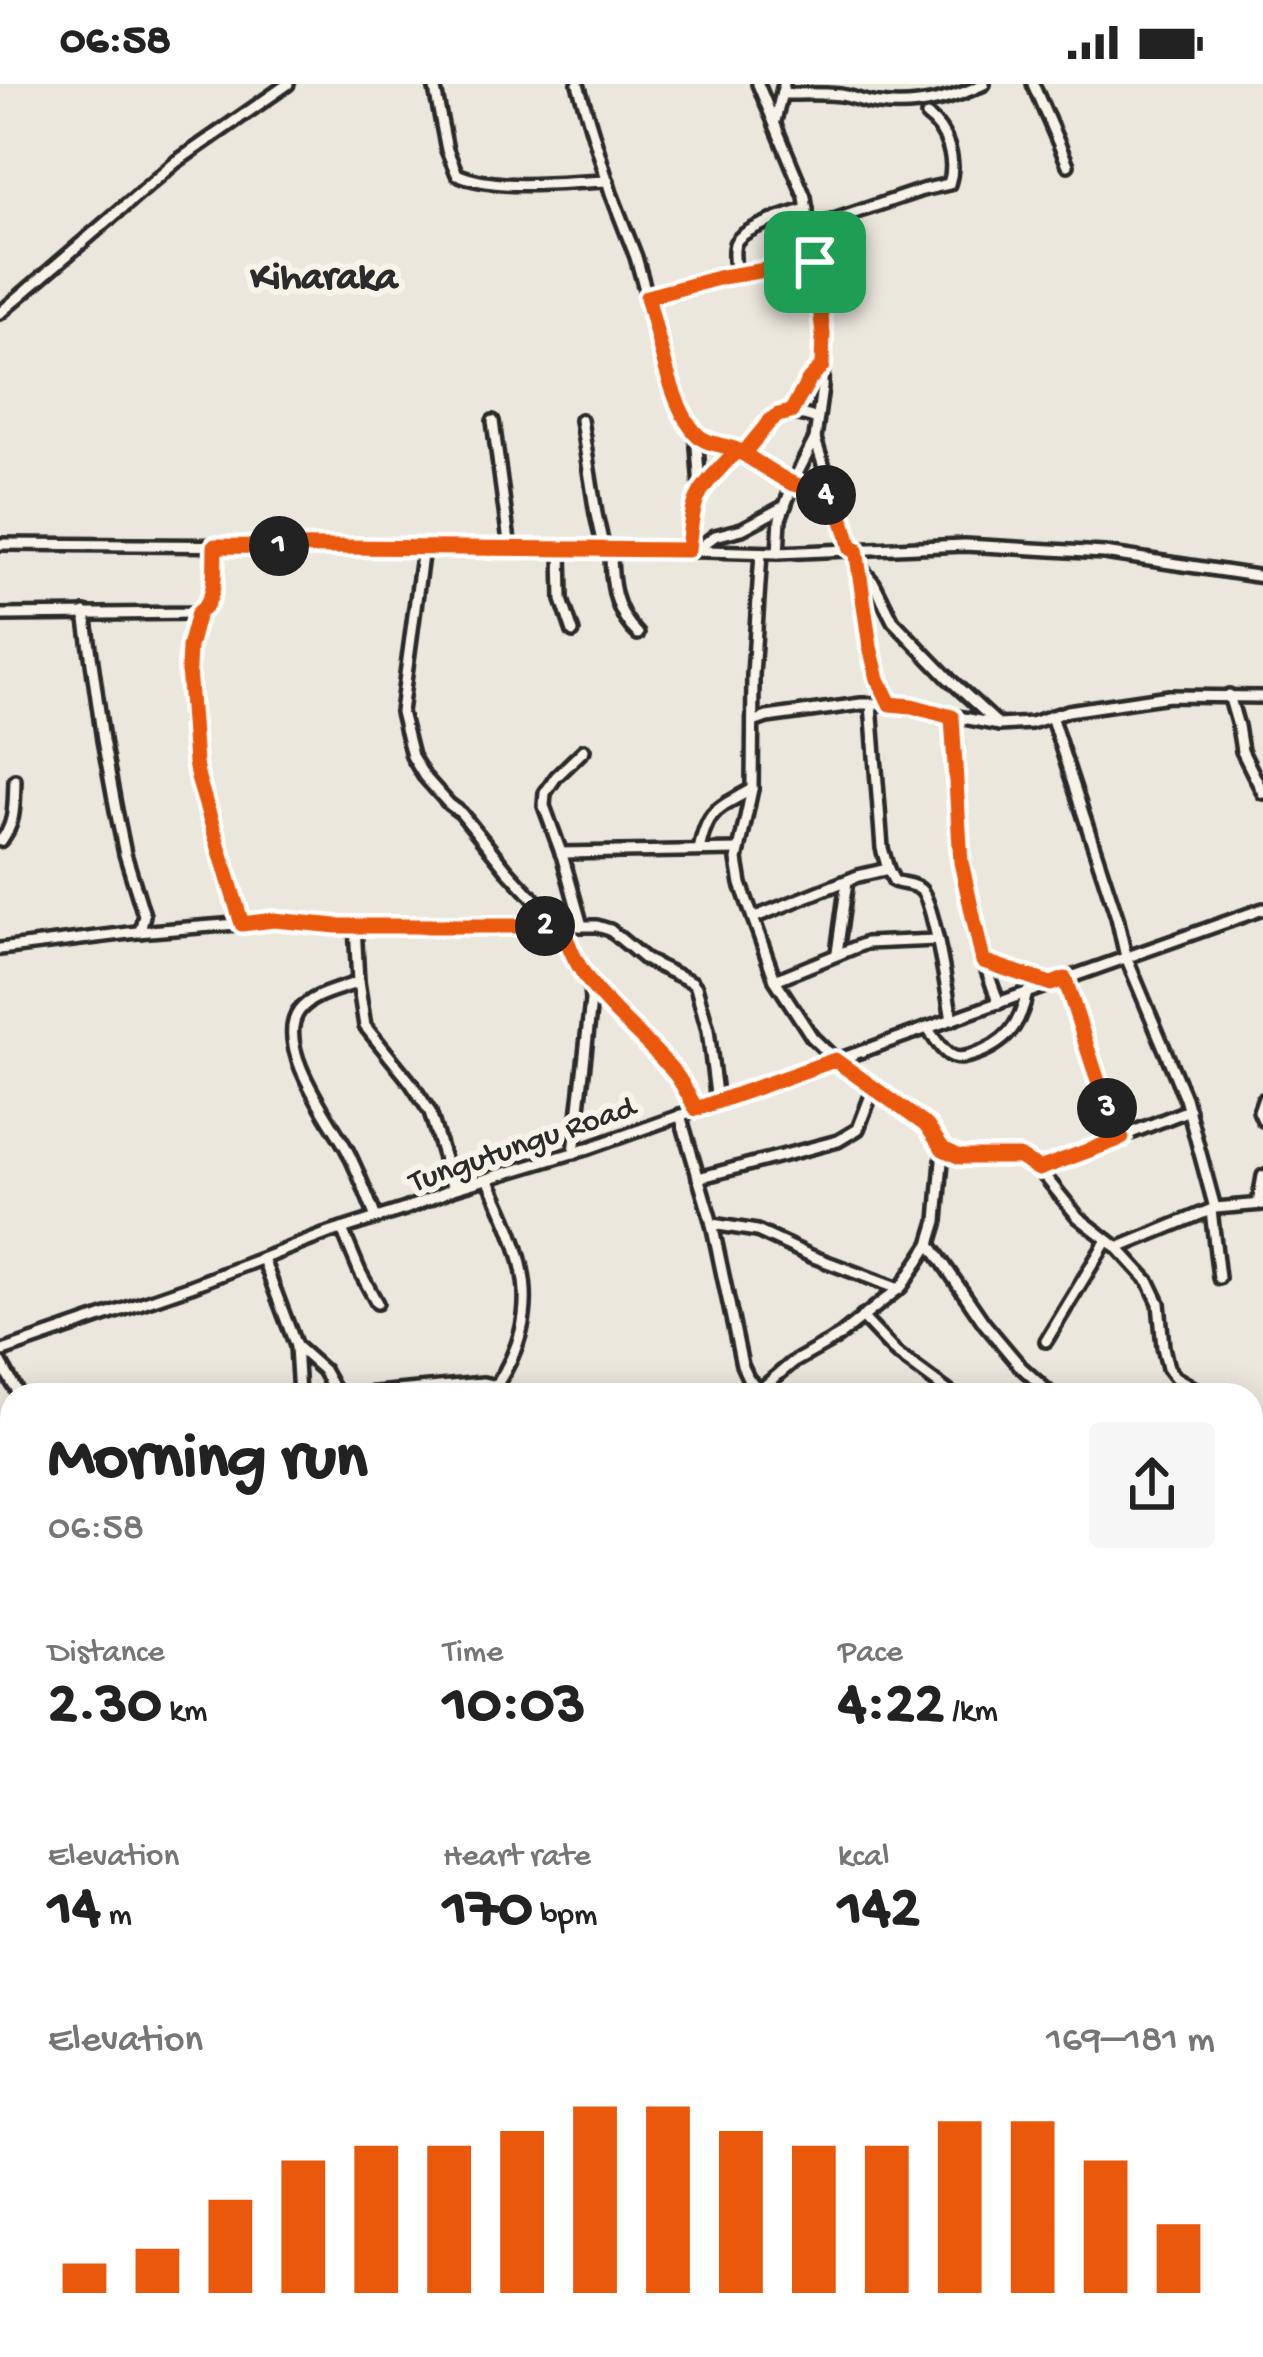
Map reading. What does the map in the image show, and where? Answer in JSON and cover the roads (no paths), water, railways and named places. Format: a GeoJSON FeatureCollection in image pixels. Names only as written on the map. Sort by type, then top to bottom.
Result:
{"type":"FeatureCollection","features":[{"type":"Feature","properties":{"kind":"street"},"geometry":{"type":"LineString","coordinates":[[0,313],[176,162],[288,84]]}},
{"type":"Feature","properties":{"kind":"street"},"geometry":{"type":"LineString","coordinates":[[434,84],[447,150],[457,174],[506,183],[608,181]]}},
{"type":"Feature","properties":{"kind":"street"},"geometry":{"type":"LineString","coordinates":[[578,84],[674,393],[696,433],[700,489],[690,520],[692,551]]}},
{"type":"Feature","properties":{"kind":"street"},"geometry":{"type":"LineString","coordinates":[[758,84],[805,197],[823,334],[815,439],[780,519],[778,553]]}},
{"type":"Feature","properties":{"kind":"street"},"geometry":{"type":"LineString","coordinates":[[775,121],[783,89],[842,90],[881,105],[926,103],[984,84]]}},
{"type":"Feature","properties":{"kind":"street"},"geometry":{"type":"LineString","coordinates":[[1033,84],[1068,165]]}},
{"type":"Feature","properties":{"kind":"street"},"geometry":{"type":"LineString","coordinates":[[810,228],[949,184],[952,173],[943,130],[927,116]]}},
{"type":"Feature","properties":{"kind":"street"},"geometry":{"type":"LineString","coordinates":[[736,275],[735,244],[740,237],[807,209]]}},
{"type":"Feature","properties":{"kind":"street"},"geometry":{"type":"LineString","coordinates":[[647,297],[815,262]]}},
{"type":"Feature","properties":{"kind":"street"},"geometry":{"type":"LineString","coordinates":[[791,412],[822,366]]}},
{"type":"Feature","properties":{"kind":"street"},"geometry":{"type":"LineString","coordinates":[[700,489],[778,415],[791,412],[817,419]]}},
{"type":"Feature","properties":{"kind":"street"},"geometry":{"type":"LineString","coordinates":[[581,420],[618,607],[638,634]]}},
{"type":"Feature","properties":{"kind":"street"},"geometry":{"type":"LineString","coordinates":[[493,421],[510,549]]}},
{"type":"Feature","properties":{"kind":"street"},"geometry":{"type":"LineString","coordinates":[[696,433],[830,498],[837,506],[854,553],[873,663],[890,704]]}},
{"type":"Feature","properties":{"kind":"street"},"geometry":{"type":"LineString","coordinates":[[815,439],[830,498]]}},
{"type":"Feature","properties":{"kind":"street"},"geometry":{"type":"LineString","coordinates":[[692,551],[785,506]]}},
{"type":"Feature","properties":{"kind":"street"},"geometry":{"type":"LineString","coordinates":[[0,544],[761,553],[854,553],[965,545],[1104,553],[1263,577]]}},
{"type":"Feature","properties":{"kind":"street"},"geometry":{"type":"LineString","coordinates":[[0,615],[198,613],[211,601],[215,546]]}},
{"type":"Feature","properties":{"kind":"street"},"geometry":{"type":"LineString","coordinates":[[423,548],[401,712],[412,756],[424,776],[561,926],[590,986],[679,1078],[696,1109]]}},
{"type":"Feature","properties":{"kind":"street"},"geometry":{"type":"LineString","coordinates":[[561,550],[562,600],[573,632]]}},
{"type":"Feature","properties":{"kind":"street"},"geometry":{"type":"LineString","coordinates":[[761,553],[752,789],[737,860],[775,980],[812,1037],[873,1090],[927,1126],[943,1149],[960,1157],[1019,1157],[1039,1169],[1078,1217],[1136,1265],[1156,1293],[1168,1368],[1185,1383]]}},
{"type":"Feature","properties":{"kind":"street"},"geometry":{"type":"LineString","coordinates":[[854,553],[893,621],[999,725]]}},
{"type":"Feature","properties":{"kind":"street"},"geometry":{"type":"LineString","coordinates":[[85,613],[125,854],[145,915],[140,932]]}},
{"type":"Feature","properties":{"kind":"street"},"geometry":{"type":"LineString","coordinates":[[198,613],[188,668],[195,763],[242,924]]}},
{"type":"Feature","properties":{"kind":"street"},"geometry":{"type":"LineString","coordinates":[[1229,695],[1242,751],[1263,793]]}},
{"type":"Feature","properties":{"kind":"street"},"geometry":{"type":"LineString","coordinates":[[753,722],[890,704],[999,725],[1169,696],[1263,697]]}},
{"type":"Feature","properties":{"kind":"street"},"geometry":{"type":"LineString","coordinates":[[872,704],[880,830],[888,869],[894,881],[925,893],[952,1020]]}},
{"type":"Feature","properties":{"kind":"street"},"geometry":{"type":"LineString","coordinates":[[1052,716],[1126,957],[1189,1110],[1213,1209],[1220,1278]]}},
{"type":"Feature","properties":{"kind":"street"},"geometry":{"type":"LineString","coordinates":[[952,717],[961,862],[983,961],[998,1003]]}},
{"type":"Feature","properties":{"kind":"street"},"geometry":{"type":"LineString","coordinates":[[582,926],[544,806],[545,793],[556,777],[584,750]]}},
{"type":"Feature","properties":{"kind":"street"},"geometry":{"type":"LineString","coordinates":[[0,841],[12,824],[15,780]]}},
{"type":"Feature","properties":{"kind":"street"},"geometry":{"type":"LineString","coordinates":[[698,850],[710,814],[752,789]]}},
{"type":"Feature","properties":{"kind":"street"},"geometry":{"type":"LineString","coordinates":[[561,853],[739,850]]}},
{"type":"Feature","properties":{"kind":"street"},"geometry":{"type":"LineString","coordinates":[[753,918],[847,880],[888,869]]}},
{"type":"Feature","properties":{"kind":"street"},"geometry":{"type":"LineString","coordinates":[[836,953],[847,880]]}},
{"type":"Feature","properties":{"kind":"street","name":"Tungutungu Road"},"geometry":{"type":"LineString","coordinates":[[0,1356],[453,1189],[574,1153],[1263,910]]}},
{"type":"Feature","properties":{"kind":"street"},"geometry":{"type":"LineString","coordinates":[[0,949],[274,920],[597,926],[696,987],[708,1030],[717,1102]]}},
{"type":"Feature","properties":{"kind":"street"},"geometry":{"type":"LineString","coordinates":[[355,925],[365,1026],[436,1123],[453,1189]]}},
{"type":"Feature","properties":{"kind":"street"},"geometry":{"type":"LineString","coordinates":[[775,980],[866,943],[937,940]]}},
{"type":"Feature","properties":{"kind":"street"},"geometry":{"type":"LineString","coordinates":[[983,961],[1051,984]]}},
{"type":"Feature","properties":{"kind":"street"},"geometry":{"type":"LineString","coordinates":[[1065,979],[1106,1106],[1122,1138]]}},
{"type":"Feature","properties":{"kind":"street"},"geometry":{"type":"LineString","coordinates":[[358,982],[308,1002],[292,1023],[292,1040],[309,1086],[348,1152],[376,1218]]}},
{"type":"Feature","properties":{"kind":"street"},"geometry":{"type":"LineString","coordinates":[[574,1153],[590,986]]}},
{"type":"Feature","properties":{"kind":"street"},"geometry":{"type":"LineString","coordinates":[[928,1028],[951,1056],[961,1058],[989,1049],[1011,1034],[1027,992]]}},
{"type":"Feature","properties":{"kind":"street"},"geometry":{"type":"LineString","coordinates":[[698,1178],[838,1141],[858,1130],[873,1090]]}},
{"type":"Feature","properties":{"kind":"street"},"geometry":{"type":"LineString","coordinates":[[1263,1100],[1258,1111],[1263,1120]]}},
{"type":"Feature","properties":{"kind":"street"},"geometry":{"type":"LineString","coordinates":[[1039,1169],[1189,1110]]}},
{"type":"Feature","properties":{"kind":"street"},"geometry":{"type":"LineString","coordinates":[[680,1115],[712,1223],[742,1366],[751,1383]]}},
{"type":"Feature","properties":{"kind":"street"},"geometry":{"type":"LineString","coordinates":[[771,1383],[899,1289],[930,1244],[937,1221],[943,1149]]}},
{"type":"Feature","properties":{"kind":"street"},"geometry":{"type":"LineString","coordinates":[[1118,1248],[1213,1209],[1261,1204],[1263,1176]]}},
{"type":"Feature","properties":{"kind":"street"},"geometry":{"type":"LineString","coordinates":[[488,1179],[513,1233],[526,1299],[520,1341],[497,1383]]}},
{"type":"Feature","properties":{"kind":"street"},"geometry":{"type":"LineString","coordinates":[[712,1223],[757,1232],[899,1289]]}},
{"type":"Feature","properties":{"kind":"street"},"geometry":{"type":"LineString","coordinates":[[342,1229],[377,1303]]}},
{"type":"Feature","properties":{"kind":"street"},"geometry":{"type":"LineString","coordinates":[[1046,1341],[1107,1240]]}},
{"type":"Feature","properties":{"kind":"street"},"geometry":{"type":"LineString","coordinates":[[930,1244],[984,1323],[1039,1383]]}},
{"type":"Feature","properties":{"kind":"street"},"geometry":{"type":"LineString","coordinates":[[263,1259],[296,1346],[298,1383]]}},
{"type":"Feature","properties":{"kind":"street"},"geometry":{"type":"LineString","coordinates":[[862,1317],[896,1353],[937,1383]]}},
{"type":"Feature","properties":{"kind":"street"},"geometry":{"type":"LineString","coordinates":[[296,1346],[330,1383]]}},
{"type":"Feature","properties":{"kind":"street"},"geometry":{"type":"LineString","coordinates":[[0,1356],[13,1383]]}},
{"type":"Feature","properties":{"kind":"district","name":"Kiharaka"},"geometry":{"type":"Point","coordinates":[324,273]}}]}
